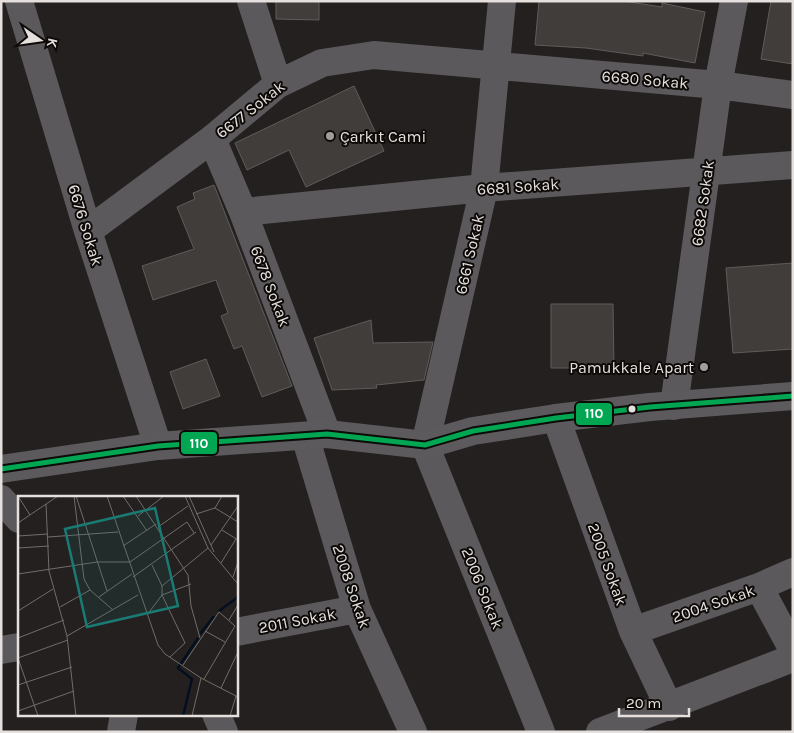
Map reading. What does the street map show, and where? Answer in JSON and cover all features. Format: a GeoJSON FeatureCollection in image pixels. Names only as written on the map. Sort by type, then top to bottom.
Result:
{"type":"FeatureCollection","features":[{"type":"Feature","properties":{"kind":"main road"},"geometry":{"type":"LineString","coordinates":[[1,469],[158,446],[316,435],[426,445],[473,431],[556,418],[793,396]]}},
{"type":"Feature","properties":{"kind":"street","name":"6676 Sokak"},"geometry":{"type":"LineString","coordinates":[[19,1],[88,231],[158,446]]}},
{"type":"Feature","properties":{"kind":"street"},"geometry":{"type":"LineString","coordinates":[[251,1],[278,84]]}},
{"type":"Feature","properties":{"kind":"street","name":"6661 Sokak"},"geometry":{"type":"LineString","coordinates":[[426,445],[484,188],[502,1]]}},
{"type":"Feature","properties":{"kind":"street","name":"6682 Sokak"},"geometry":{"type":"LineString","coordinates":[[674,406],[718,85],[734,1]]}},
{"type":"Feature","properties":{"kind":"street","name":"6677 Sokak"},"geometry":{"type":"LineString","coordinates":[[88,231],[212,139],[278,84],[322,63],[374,55],[497,66]]}},
{"type":"Feature","properties":{"kind":"street","name":"6680 Sokak"},"geometry":{"type":"LineString","coordinates":[[497,66],[718,85],[793,95]]}},
{"type":"Feature","properties":{"kind":"street","name":"6678 Sokak"},"geometry":{"type":"LineString","coordinates":[[212,139],[243,212],[316,435]]}},
{"type":"Feature","properties":{"kind":"street","name":"6681 Sokak"},"geometry":{"type":"LineString","coordinates":[[243,212],[484,188],[793,165]]}},
{"type":"Feature","properties":{"kind":"street","name":"2005 Sokak"},"geometry":{"type":"LineString","coordinates":[[556,418],[632,632],[669,707]]}},
{"type":"Feature","properties":{"kind":"street","name":"2008 Sokak"},"geometry":{"type":"LineString","coordinates":[[316,435],[357,609],[413,732]]}},
{"type":"Feature","properties":{"kind":"street","name":"2006 Sokak"},"geometry":{"type":"LineString","coordinates":[[426,445],[541,732]]}},
{"type":"Feature","properties":{"kind":"street"},"geometry":{"type":"LineString","coordinates":[[1,499],[18,518]]}},
{"type":"Feature","properties":{"kind":"street","name":"2004 Sokak"},"geometry":{"type":"LineString","coordinates":[[632,632],[759,588],[793,572]]}},
{"type":"Feature","properties":{"kind":"street"},"geometry":{"type":"LineString","coordinates":[[759,588],[793,650]]}},
{"type":"Feature","properties":{"kind":"street","name":"2011 Sokak"},"geometry":{"type":"LineString","coordinates":[[238,632],[357,609]]}},
{"type":"Feature","properties":{"kind":"street"},"geometry":{"type":"LineString","coordinates":[[1,650],[18,646]]}},
{"type":"Feature","properties":{"kind":"street"},"geometry":{"type":"LineString","coordinates":[[600,732],[642,725],[669,707],[793,658]]}},
{"type":"Feature","properties":{"kind":"street"},"geometry":{"type":"LineString","coordinates":[[121,732],[124,716]]}},
{"type":"Feature","properties":{"kind":"street"},"geometry":{"type":"LineString","coordinates":[[217,716],[224,732]]}},
{"type":"Feature","properties":{"kind":"building"},"geometry":{"type":"Polygon","coordinates":[[[276,1],[319,1],[319,20],[276,19],[276,1]]]}},
{"type":"Feature","properties":{"kind":"building"},"geometry":{"type":"Polygon","coordinates":[[[539,1],[623,1],[662,7],[662,3],[705,12],[695,63],[643,53],[643,56],[586,48],[535,45],[539,1]]]}},
{"type":"Feature","properties":{"kind":"building"},"geometry":{"type":"Polygon","coordinates":[[[771,1],[793,1],[793,64],[761,59],[771,1]]]}},
{"type":"Feature","properties":{"kind":"building","name":"Çarkıt Cami"},"geometry":{"type":"Polygon","coordinates":[[[354,86],[384,151],[306,187],[289,150],[247,170],[235,143],[354,86]]]}},
{"type":"Feature","properties":{"kind":"building"},"geometry":{"type":"Polygon","coordinates":[[[214,185],[292,386],[262,397],[242,346],[234,349],[221,316],[228,313],[216,280],[153,300],[142,266],[194,249],[177,207],[195,199],[193,193],[214,185]]]}},
{"type":"Feature","properties":{"kind":"building"},"geometry":{"type":"Polygon","coordinates":[[[793,263],[793,349],[733,353],[726,268],[793,263]]]}},
{"type":"Feature","properties":{"kind":"building"},"geometry":{"type":"Polygon","coordinates":[[[551,304],[613,304],[614,368],[551,368],[551,304]]]}},
{"type":"Feature","properties":{"kind":"building"},"geometry":{"type":"Polygon","coordinates":[[[371,320],[373,343],[433,342],[424,380],[376,385],[377,388],[332,390],[314,338],[371,320]]]}},
{"type":"Feature","properties":{"kind":"building"},"geometry":{"type":"Polygon","coordinates":[[[206,359],[220,396],[183,409],[170,372],[206,359]]]}},
{"type":"Feature","properties":{"kind":"transit line","name":"110"},"geometry":{"type":"LineString","coordinates":[[1,469],[158,446],[327,434],[425,445],[473,431],[556,418],[650,407],[793,396]]}},
{"type":"Feature","properties":{"kind":"place","name":"Çarkıt Cami"},"geometry":{"type":"Point","coordinates":[330,136]}},
{"type":"Feature","properties":{"kind":"place","name":"Pamukkale Apart"},"geometry":{"type":"Point","coordinates":[704,367]}}]}
